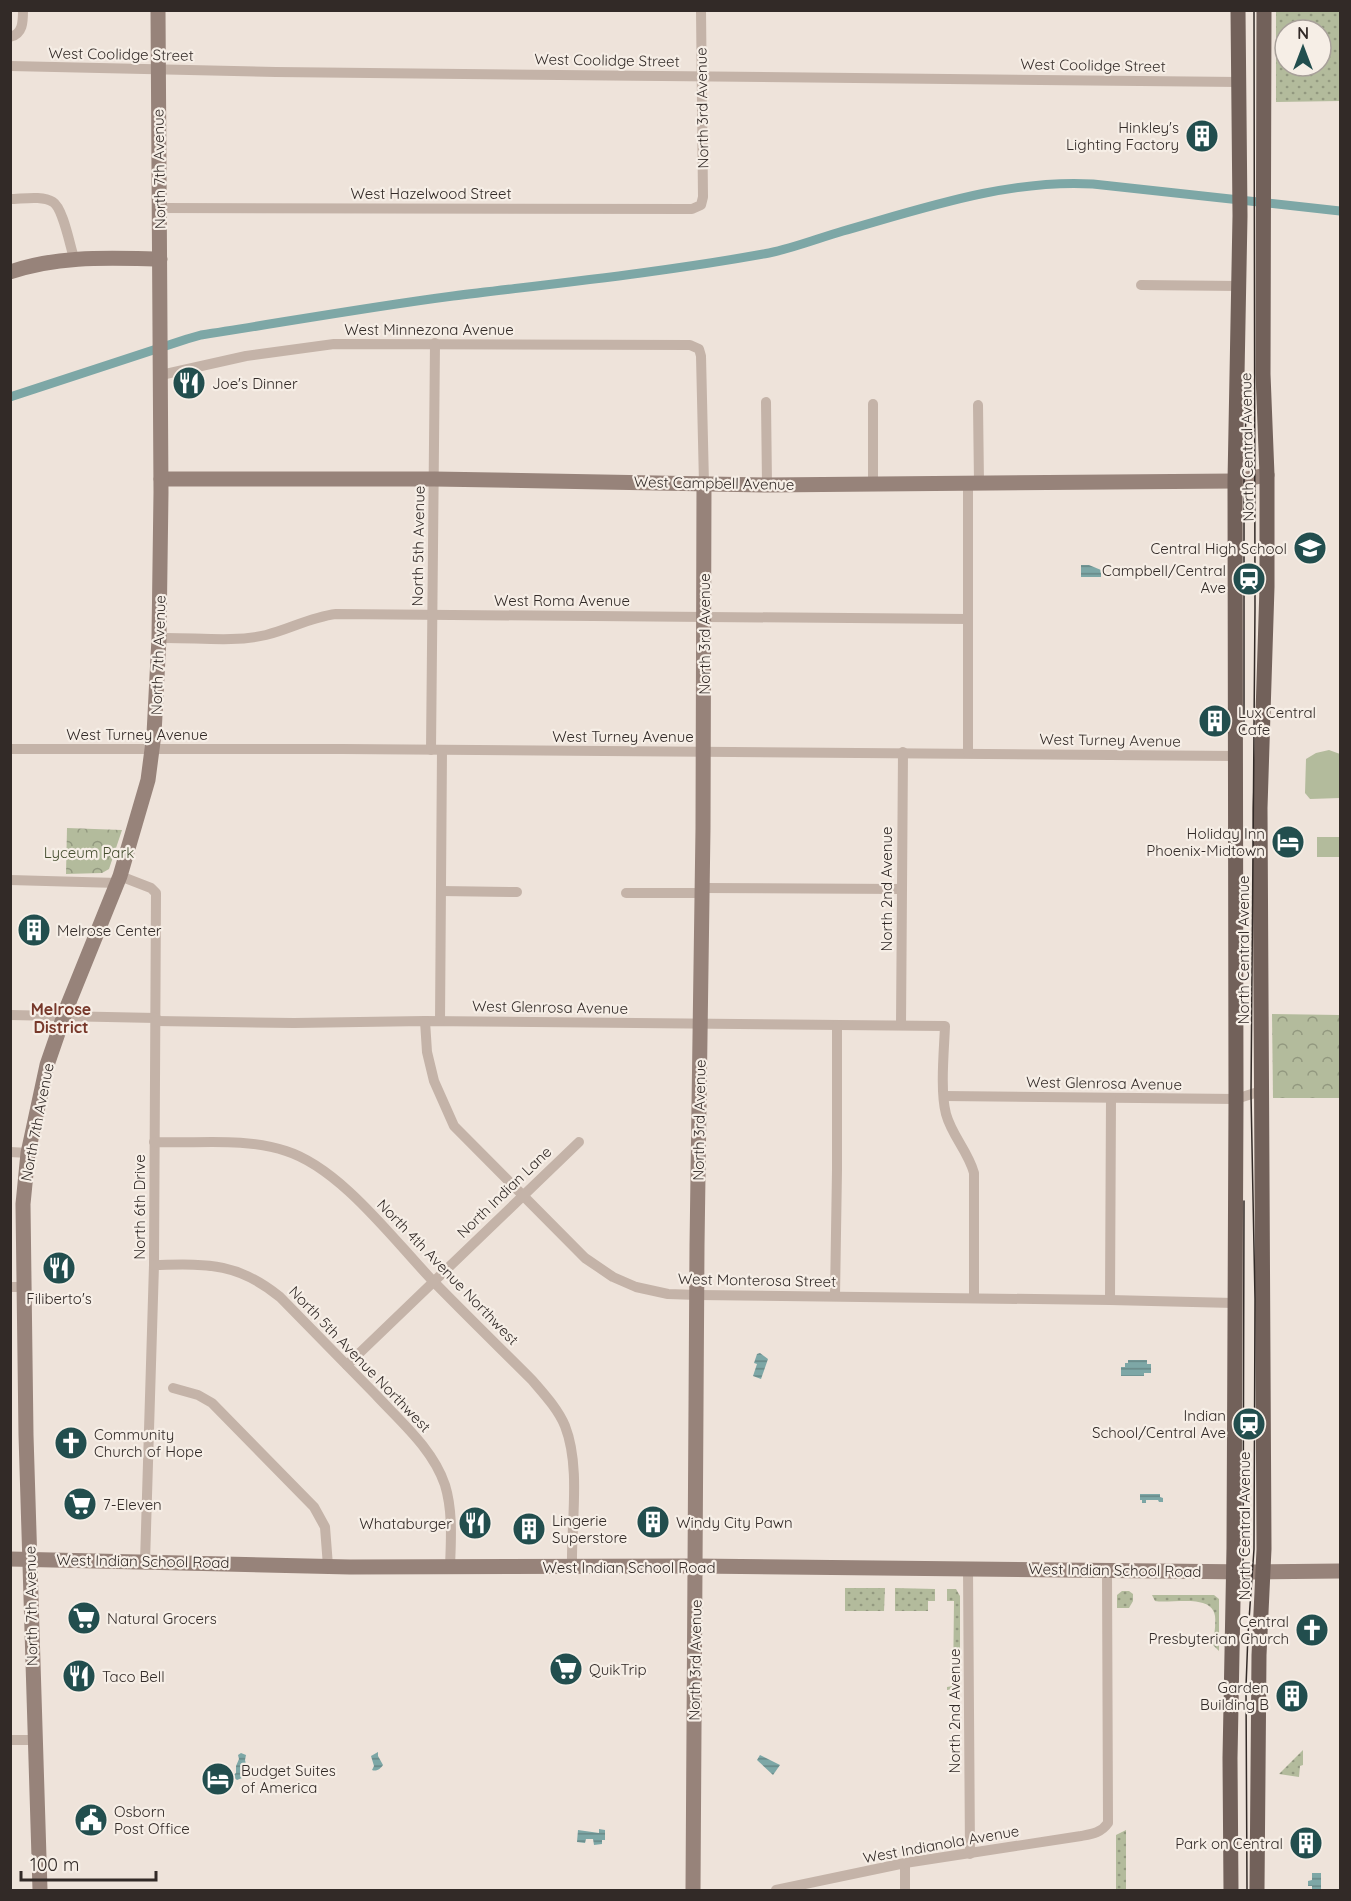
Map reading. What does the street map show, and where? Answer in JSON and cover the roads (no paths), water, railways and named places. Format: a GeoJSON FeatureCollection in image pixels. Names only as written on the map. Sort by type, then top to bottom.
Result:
{"type":"FeatureCollection","features":[{"type":"Feature","properties":{"kind":"main road","name":"North 7th Avenue"},"geometry":{"type":"LineString","coordinates":[[40,1890],[30,1560],[17,1287],[28,1153],[47,1065],[64,1016],[119,879],[141,807],[153,749],[158,697],[161,479],[158,10]]}},
{"type":"Feature","properties":{"kind":"main road","name":"North Central Avenue"},"geometry":{"type":"LineString","coordinates":[[1238,10],[1240,216],[1235,481],[1234,1303],[1248,1572],[1259,1655],[1257,1890]]}},
{"type":"Feature","properties":{"kind":"main road","name":"North Central Avenue"},"geometry":{"type":"LineString","coordinates":[[1231,1890],[1230,1758],[1248,1572],[1261,1091],[1260,808],[1267,586],[1262,218],[1264,10]]}},
{"type":"Feature","properties":{"kind":"main road"},"geometry":{"type":"LineString","coordinates":[[10,272],[34,264],[74,258],[160,259]]}},
{"type":"Feature","properties":{"kind":"main road","name":"West Campbell Avenue"},"geometry":{"type":"LineString","coordinates":[[161,479],[434,479],[766,485],[1235,481],[1267,475]]}},
{"type":"Feature","properties":{"kind":"main road","name":"North 3rd Avenue"},"geometry":{"type":"LineString","coordinates":[[693,1890],[704,751],[704,484]]}},
{"type":"Feature","properties":{"kind":"main road","name":"West Indian School Road"},"geometry":{"type":"LineString","coordinates":[[10,1559],[328,1566],[695,1566],[1341,1571]]}},
{"type":"Feature","properties":{"kind":"street"},"geometry":{"type":"LineString","coordinates":[[10,37],[17,36],[21,31],[23,10]]}},
{"type":"Feature","properties":{"kind":"street","name":"North 3rd Avenue"},"geometry":{"type":"LineString","coordinates":[[701,10],[703,197],[701,205]]}},
{"type":"Feature","properties":{"kind":"street","name":"West Coolidge Street"},"geometry":{"type":"LineString","coordinates":[[10,66],[158,70],[1239,82]]}},
{"type":"Feature","properties":{"kind":"street"},"geometry":{"type":"LineString","coordinates":[[10,199],[46,199],[56,204],[74,258]]}},
{"type":"Feature","properties":{"kind":"street","name":"West Hazelwood Street"},"geometry":{"type":"LineString","coordinates":[[160,208],[657,210],[693,209],[701,205]]}},
{"type":"Feature","properties":{"kind":"street"},"geometry":{"type":"LineString","coordinates":[[1141,285],[1239,286]]}},
{"type":"Feature","properties":{"kind":"street","name":"North 5th Avenue"},"geometry":{"type":"LineString","coordinates":[[435,343],[432,614],[441,891],[440,1021]]}},
{"type":"Feature","properties":{"kind":"street","name":"West Minnezona Avenue"},"geometry":{"type":"LineString","coordinates":[[161,368],[334,344],[690,345],[699,349]]}},
{"type":"Feature","properties":{"kind":"street","name":"North 3rd Avenue"},"geometry":{"type":"LineString","coordinates":[[699,349],[704,484]]}},
{"type":"Feature","properties":{"kind":"street"},"geometry":{"type":"LineString","coordinates":[[766,402],[766,485]]}},
{"type":"Feature","properties":{"kind":"street"},"geometry":{"type":"LineString","coordinates":[[873,404],[873,483]]}},
{"type":"Feature","properties":{"kind":"street"},"geometry":{"type":"LineString","coordinates":[[968,753],[968,619],[978,405]]}},
{"type":"Feature","properties":{"kind":"street","name":"West Roma Avenue"},"geometry":{"type":"LineString","coordinates":[[159,638],[236,638],[266,635],[319,616],[336,614],[968,619]]}},
{"type":"Feature","properties":{"kind":"street","name":"West Turney Avenue"},"geometry":{"type":"LineString","coordinates":[[10,749],[903,752],[1236,756]]}},
{"type":"Feature","properties":{"kind":"street","name":"North 2nd Avenue"},"geometry":{"type":"LineString","coordinates":[[901,1025],[903,752]]}},
{"type":"Feature","properties":{"kind":"street"},"geometry":{"type":"LineString","coordinates":[[10,880],[119,879]]}},
{"type":"Feature","properties":{"kind":"street","name":"North 6th Drive"},"geometry":{"type":"LineString","coordinates":[[119,879],[151,888],[156,893],[154,1265],[145,1562]]}},
{"type":"Feature","properties":{"kind":"street"},"geometry":{"type":"LineString","coordinates":[[626,893],[702,890],[902,889]]}},
{"type":"Feature","properties":{"kind":"street"},"geometry":{"type":"LineString","coordinates":[[441,891],[517,892]]}},
{"type":"Feature","properties":{"kind":"street","name":"West Glenrosa Avenue"},"geometry":{"type":"LineString","coordinates":[[10,1015],[294,1023],[440,1021],[945,1026],[944,1096],[1236,1099],[1261,1091]]}},
{"type":"Feature","properties":{"kind":"street","name":"West Monterosa Street"},"geometry":{"type":"LineString","coordinates":[[425,1021],[427,1052],[434,1081],[454,1126],[585,1258],[613,1277],[655,1292],[698,1295],[1234,1303]]}},
{"type":"Feature","properties":{"kind":"street"},"geometry":{"type":"LineString","coordinates":[[835,1296],[837,1025]]}},
{"type":"Feature","properties":{"kind":"street"},"geometry":{"type":"LineString","coordinates":[[944,1096],[945,1112],[950,1126],[968,1156],[974,1173],[974,1298]]}},
{"type":"Feature","properties":{"kind":"street"},"geometry":{"type":"LineString","coordinates":[[1110,1300],[1111,1098]]}},
{"type":"Feature","properties":{"kind":"street","name":"North 4th Avenue Northwest"},"geometry":{"type":"LineString","coordinates":[[154,1142],[238,1143],[268,1146],[308,1159],[325,1171],[362,1205],[532,1380],[549,1400],[564,1425],[572,1455],[572,1567]]}},
{"type":"Feature","properties":{"kind":"street","name":"North Indian Lane"},"geometry":{"type":"LineString","coordinates":[[347,1365],[522,1194],[579,1142]]}},
{"type":"Feature","properties":{"kind":"street"},"geometry":{"type":"LineString","coordinates":[[10,1152],[28,1153]]}},
{"type":"Feature","properties":{"kind":"street","name":"North 5th Avenue Northwest"},"geometry":{"type":"LineString","coordinates":[[154,1265],[215,1266],[234,1270],[248,1277],[269,1288],[280,1297],[347,1365],[414,1435],[433,1460],[445,1484],[448,1498],[450,1567]]}},
{"type":"Feature","properties":{"kind":"street"},"geometry":{"type":"LineString","coordinates":[[173,1388],[198,1395],[212,1403],[314,1507],[325,1527],[328,1566]]}},
{"type":"Feature","properties":{"kind":"street","name":"North 2nd Avenue"},"geometry":{"type":"LineString","coordinates":[[968,1569],[970,1854]]}},
{"type":"Feature","properties":{"kind":"street","name":"West Indianola Avenue"},"geometry":{"type":"LineString","coordinates":[[776,1890],[905,1863],[970,1854],[1102,1830],[1108,1823],[1107,1570]]}},
{"type":"Feature","properties":{"kind":"street"},"geometry":{"type":"LineString","coordinates":[[10,1740],[35,1740]]}},
{"type":"Feature","properties":{"kind":"street"},"geometry":{"type":"LineString","coordinates":[[905,1863],[905,1890]]}},
{"type":"Feature","properties":{"kind":"water"},"geometry":{"type":"Polygon","coordinates":[[[1081,565],[1089,565],[1101,570],[1101,577],[1081,577],[1081,565]]]}},
{"type":"Feature","properties":{"kind":"water"},"geometry":{"type":"Polygon","coordinates":[[[760,1353],[768,1359],[761,1379],[753,1376],[757,1364],[754,1363],[757,1354],[760,1353]]]}},
{"type":"Feature","properties":{"kind":"water"},"geometry":{"type":"Polygon","coordinates":[[[1128,1360],[1147,1360],[1147,1364],[1151,1364],[1151,1373],[1144,1373],[1144,1376],[1121,1376],[1121,1367],[1125,1367],[1128,1360]]]}},
{"type":"Feature","properties":{"kind":"water"},"geometry":{"type":"Polygon","coordinates":[[[1140,1494],[1160,1494],[1163,1502],[1146,1500],[1146,1503],[1142,1503],[1140,1494]]]}},
{"type":"Feature","properties":{"kind":"water"},"geometry":{"type":"Polygon","coordinates":[[[378,1752],[383,1765],[377,1770],[372,1770],[374,1766],[371,1756],[378,1752]]]}},
{"type":"Feature","properties":{"kind":"water"},"geometry":{"type":"Polygon","coordinates":[[[241,1753],[246,1755],[247,1769],[242,1778],[237,1780],[232,1776],[236,1773],[238,1755],[241,1753]]]}},
{"type":"Feature","properties":{"kind":"water"},"geometry":{"type":"Polygon","coordinates":[[[760,1755],[780,1765],[773,1775],[757,1760],[760,1755]]]}},
{"type":"Feature","properties":{"kind":"water"},"geometry":{"type":"Polygon","coordinates":[[[599,1829],[605,1830],[605,1840],[602,1840],[602,1844],[594,1845],[593,1839],[586,1839],[585,1843],[577,1842],[578,1830],[599,1833],[599,1829]]]}},
{"type":"Feature","properties":{"kind":"water"},"geometry":{"type":"Polygon","coordinates":[[[1312,1873],[1321,1873],[1321,1890],[1312,1890],[1312,1886],[1308,1886],[1308,1881],[1312,1880],[1312,1873]]]}},
{"type":"Feature","properties":{"kind":"waterway"},"geometry":{"type":"LineString","coordinates":[[10,397],[201,335],[422,300],[651,272],[769,253],[966,197],[1029,186],[1093,184],[1340,211]]}},
{"type":"Feature","properties":{"kind":"tram line"},"geometry":{"type":"LineString","coordinates":[[1247,1890],[1246,1687],[1254,1549],[1255,1299],[1251,1095],[1255,607],[1254,10]]}},
{"type":"Feature","properties":{"kind":"tram line"},"geometry":{"type":"LineString","coordinates":[[1244,730],[1246,412]]}},
{"type":"Feature","properties":{"kind":"tram line"},"geometry":{"type":"LineString","coordinates":[[1243,1594],[1244,1201]]}},
{"type":"Feature","properties":{"kind":"place","name":"Hinkley's Lighting Factory"},"geometry":{"type":"Point","coordinates":[1202,136]}},
{"type":"Feature","properties":{"kind":"place","name":"Joe's Dinner"},"geometry":{"type":"Point","coordinates":[189,383]}},
{"type":"Feature","properties":{"kind":"place","name":"Central High School"},"geometry":{"type":"Point","coordinates":[1310,548]}},
{"type":"Feature","properties":{"kind":"place","name":"Campbell/Central Ave"},"geometry":{"type":"Point","coordinates":[1249,579]}},
{"type":"Feature","properties":{"kind":"place","name":"Lux Central Cafe"},"geometry":{"type":"Point","coordinates":[1215,721]}},
{"type":"Feature","properties":{"kind":"place","name":"Holiday Inn Phoenix-Midtown"},"geometry":{"type":"Point","coordinates":[1288,842]}},
{"type":"Feature","properties":{"kind":"place","name":"Melrose Center"},"geometry":{"type":"Point","coordinates":[34,930]}},
{"type":"Feature","properties":{"kind":"place","name":"Filiberto's"},"geometry":{"type":"Point","coordinates":[59,1268]}},
{"type":"Feature","properties":{"kind":"place","name":"Indian School/Central Ave"},"geometry":{"type":"Point","coordinates":[1249,1424]}},
{"type":"Feature","properties":{"kind":"place","name":"Community Church of Hope"},"geometry":{"type":"Point","coordinates":[71,1443]}},
{"type":"Feature","properties":{"kind":"place","name":"7-Eleven"},"geometry":{"type":"Point","coordinates":[80,1504]}},
{"type":"Feature","properties":{"kind":"place","name":"Windy City Pawn"},"geometry":{"type":"Point","coordinates":[653,1522]}},
{"type":"Feature","properties":{"kind":"place","name":"Whataburger"},"geometry":{"type":"Point","coordinates":[475,1523]}},
{"type":"Feature","properties":{"kind":"place","name":"Lingerie Superstore"},"geometry":{"type":"Point","coordinates":[529,1529]}},
{"type":"Feature","properties":{"kind":"place","name":"Natural Grocers"},"geometry":{"type":"Point","coordinates":[84,1618]}},
{"type":"Feature","properties":{"kind":"place","name":"Central Presbyterian Church"},"geometry":{"type":"Point","coordinates":[1312,1630]}},
{"type":"Feature","properties":{"kind":"place","name":"QuikTrip"},"geometry":{"type":"Point","coordinates":[566,1669]}},
{"type":"Feature","properties":{"kind":"place","name":"Taco Bell"},"geometry":{"type":"Point","coordinates":[79,1676]}},
{"type":"Feature","properties":{"kind":"place","name":"Garden Building B"},"geometry":{"type":"Point","coordinates":[1292,1696]}},
{"type":"Feature","properties":{"kind":"place","name":"Budget Suites of America"},"geometry":{"type":"Point","coordinates":[218,1779]}},
{"type":"Feature","properties":{"kind":"place","name":"Osborn Post Office"},"geometry":{"type":"Point","coordinates":[91,1820]}},
{"type":"Feature","properties":{"kind":"place","name":"Park on Central"},"geometry":{"type":"Point","coordinates":[1306,1843]}},
{"type":"Feature","properties":{"kind":"district","name":"Melrose District"},"geometry":{"type":"Point","coordinates":[61,1018]}},
{"type":"Feature","properties":{"kind":"park label","name":"Lyceum Park"},"geometry":{"type":"Point","coordinates":[89,852]}}]}
